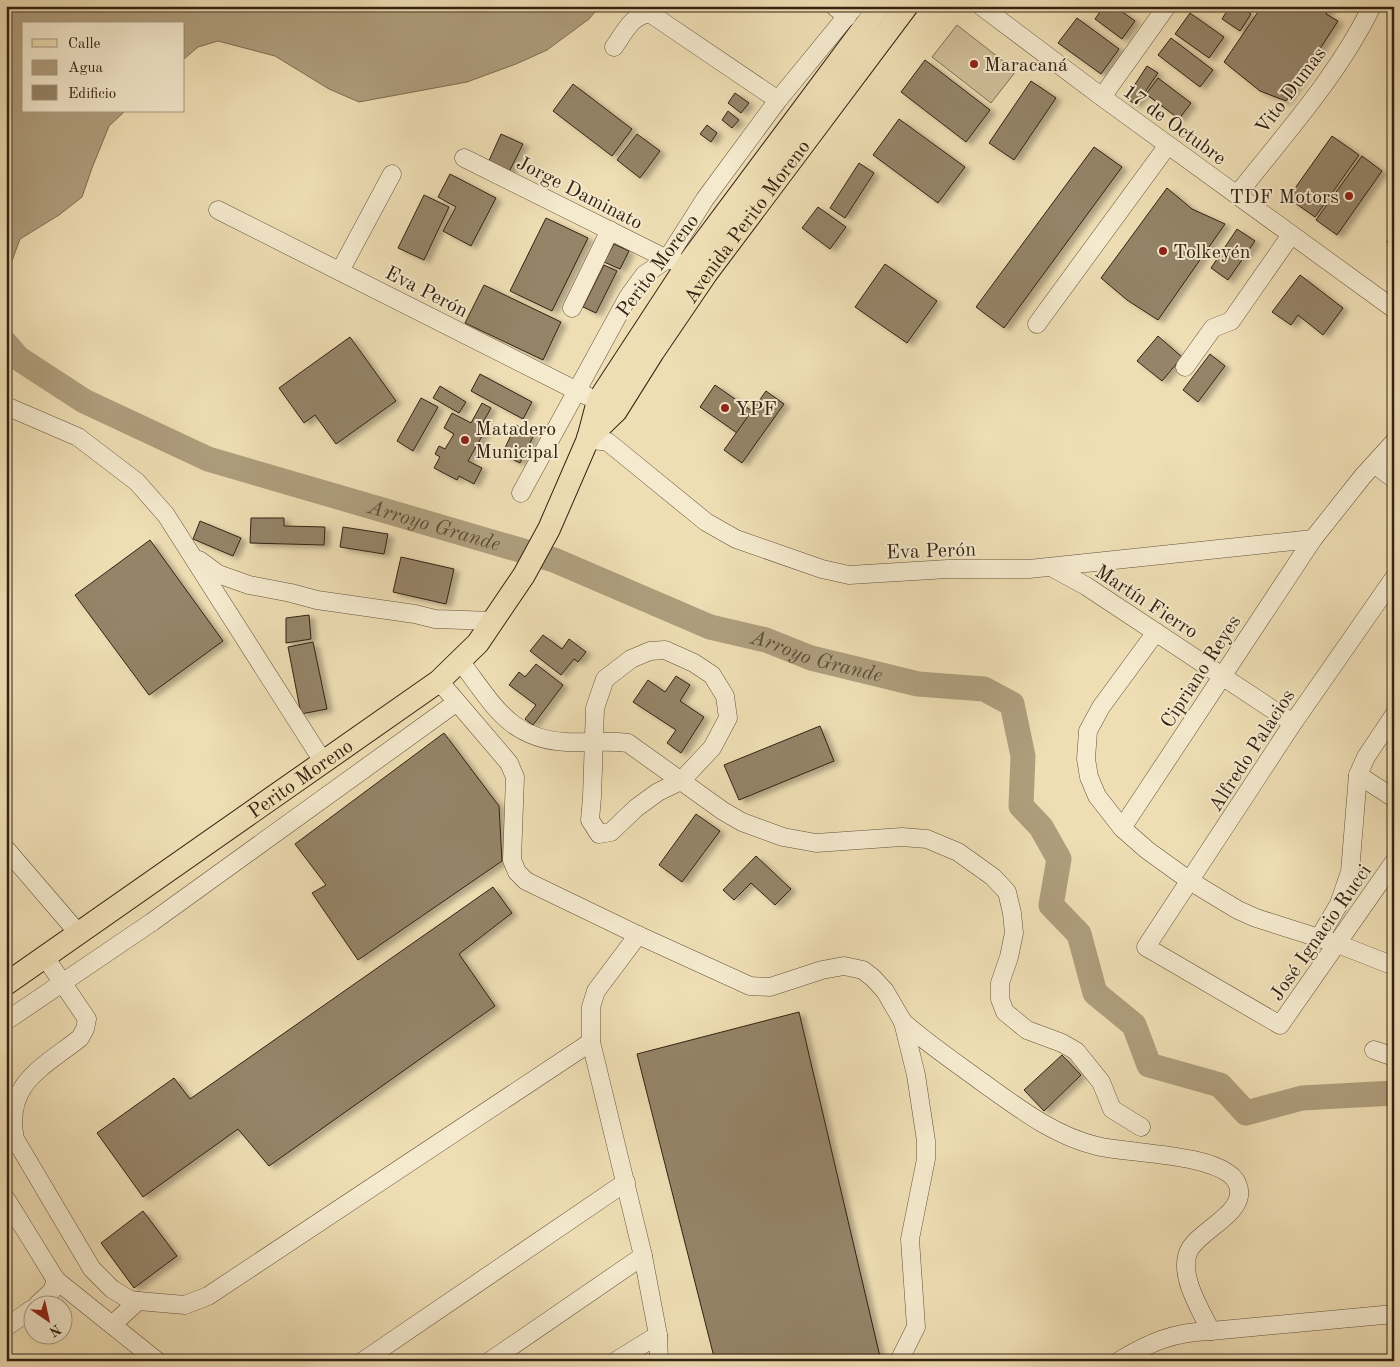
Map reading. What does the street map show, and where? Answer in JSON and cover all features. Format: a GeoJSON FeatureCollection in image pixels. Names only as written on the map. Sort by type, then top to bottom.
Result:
{"type":"FeatureCollection","features":[{"type":"Feature","properties":{"kind":"main road","name":"Avenida Perito Moreno"},"geometry":{"type":"LineString","coordinates":[[549,529],[588,439],[607,406],[653,352],[686,266],[880,6]]}},
{"type":"Feature","properties":{"kind":"main road","name":"Avenida Perito Moreno"},"geometry":{"type":"LineString","coordinates":[[686,266],[906,6]]}},
{"type":"Feature","properties":{"kind":"main road","name":"Perito Moreno"},"geometry":{"type":"LineString","coordinates":[[6,984],[439,681],[478,643],[494,622],[524,575],[549,529]]}},
{"type":"Feature","properties":{"kind":"street","name":"17 de Octubre"},"geometry":{"type":"LineString","coordinates":[[981,6],[1168,146],[1394,309]]}},
{"type":"Feature","properties":{"kind":"street"},"geometry":{"type":"LineString","coordinates":[[1102,97],[1166,6]]}},
{"type":"Feature","properties":{"kind":"street","name":"Vito Dumas"},"geometry":{"type":"LineString","coordinates":[[1237,195],[1327,80],[1363,24],[1372,6]]}},
{"type":"Feature","properties":{"kind":"street","name":"Perito Moreno"},"geometry":{"type":"LineString","coordinates":[[522,494],[576,390],[628,297],[644,275],[686,266],[704,199],[845,10]]}},
{"type":"Feature","properties":{"kind":"street"},"geometry":{"type":"LineString","coordinates":[[614,47],[638,16],[651,14],[778,100]]}},
{"type":"Feature","properties":{"kind":"street"},"geometry":{"type":"LineString","coordinates":[[1038,324],[1168,146]]}},
{"type":"Feature","properties":{"kind":"street","name":"Jorge Daminato"},"geometry":{"type":"LineString","coordinates":[[464,158],[686,266]]}},
{"type":"Feature","properties":{"kind":"street"},"geometry":{"type":"LineString","coordinates":[[340,271],[392,174]]}},
{"type":"Feature","properties":{"kind":"street","name":"Eva Perón"},"geometry":{"type":"LineString","coordinates":[[218,210],[607,406]]}},
{"type":"Feature","properties":{"kind":"street"},"geometry":{"type":"LineString","coordinates":[[572,308],[610,230]]}},
{"type":"Feature","properties":{"kind":"street"},"geometry":{"type":"LineString","coordinates":[[1185,367],[1213,328],[1231,321],[1291,235]]}},
{"type":"Feature","properties":{"kind":"street"},"geometry":{"type":"LineString","coordinates":[[6,406],[78,437],[137,482],[166,515],[324,763]]}},
{"type":"Feature","properties":{"kind":"street","name":"Eva Perón"},"geometry":{"type":"LineString","coordinates":[[588,439],[608,442],[706,522],[736,539],[822,569],[849,575],[948,569],[1029,569],[1313,539]]}},
{"type":"Feature","properties":{"kind":"street","name":"Cipriano Reyes"},"geometry":{"type":"LineString","coordinates":[[1122,828],[1313,539],[1394,442]]}},
{"type":"Feature","properties":{"kind":"street"},"geometry":{"type":"LineString","coordinates":[[1374,464],[1394,479]]}},
{"type":"Feature","properties":{"kind":"street"},"geometry":{"type":"LineString","coordinates":[[189,552],[218,574],[250,585],[317,600],[415,614],[435,619],[494,622]]}},
{"type":"Feature","properties":{"kind":"street","name":"Martín Fierro"},"geometry":{"type":"LineString","coordinates":[[1051,566],[1086,586],[1293,723]]}},
{"type":"Feature","properties":{"kind":"street","name":"Alfredo Palacios"},"geometry":{"type":"LineString","coordinates":[[1280,1025],[1146,947],[1293,723],[1394,578]]}},
{"type":"Feature","properties":{"kind":"street"},"geometry":{"type":"LineString","coordinates":[[1156,632],[1101,706],[1088,731],[1086,759],[1089,777],[1097,796],[1122,828],[1147,850],[1190,881],[1238,910],[1256,918],[1338,944],[1394,966]]}},
{"type":"Feature","properties":{"kind":"street"},"geometry":{"type":"LineString","coordinates":[[664,650],[694,663],[712,675],[725,696],[728,718],[712,748],[681,782],[658,792],[636,808],[611,832],[599,834],[590,820],[595,708],[605,679],[631,659],[650,651],[664,650]]}},
{"type":"Feature","properties":{"kind":"street"},"geometry":{"type":"LineString","coordinates":[[460,661],[503,717],[517,728],[534,737],[564,742],[594,743],[614,741],[628,743],[681,782],[742,822],[783,837],[816,843],[902,837],[927,839],[958,852],[993,876],[1007,892],[1014,933],[1009,957],[1000,983],[1000,999],[1005,1012],[1027,1030],[1076,1051],[1100,1082],[1112,1109],[1142,1127]]}},
{"type":"Feature","properties":{"kind":"street"},"geometry":{"type":"LineString","coordinates":[[439,681],[509,763],[514,772],[512,860],[517,872],[526,882],[750,986],[770,987],[822,970],[844,966],[863,970],[885,990],[903,1022],[916,1075],[926,1141],[926,1158],[910,1239],[916,1327],[900,1361]]}},
{"type":"Feature","properties":{"kind":"street"},"geometry":{"type":"LineString","coordinates":[[6,1021],[248,853],[457,702]]}},
{"type":"Feature","properties":{"kind":"street"},"geometry":{"type":"LineString","coordinates":[[1319,938],[1339,904],[1350,872],[1358,775],[1366,757],[1394,714]]}},
{"type":"Feature","properties":{"kind":"street"},"geometry":{"type":"LineString","coordinates":[[1358,775],[1394,798]]}},
{"type":"Feature","properties":{"kind":"street"},"geometry":{"type":"LineString","coordinates":[[6,849],[79,934]]}},
{"type":"Feature","properties":{"kind":"street","name":"José Ignacio Rucci"},"geometry":{"type":"LineString","coordinates":[[1280,1025],[1394,862]]}},
{"type":"Feature","properties":{"kind":"street"},"geometry":{"type":"LineString","coordinates":[[638,935],[596,991],[591,1007],[591,1042],[643,1256],[658,1335],[659,1361]]}},
{"type":"Feature","properties":{"kind":"street"},"geometry":{"type":"LineString","coordinates":[[45,957],[87,1019],[85,1029],[80,1038],[27,1080],[17,1094],[12,1126],[15,1139],[92,1269],[112,1289],[130,1300],[185,1305],[208,1296],[591,1042]]}},
{"type":"Feature","properties":{"kind":"street"},"geometry":{"type":"LineString","coordinates":[[903,1022],[924,1041],[1000,1095],[1052,1128],[1075,1140],[1125,1152],[1185,1158],[1214,1165],[1229,1174],[1237,1182],[1239,1194],[1236,1205],[1225,1218],[1198,1237],[1188,1253],[1186,1268],[1195,1300],[1211,1331]]}},
{"type":"Feature","properties":{"kind":"street"},"geometry":{"type":"LineString","coordinates":[[1374,1050],[1394,1057]]}},
{"type":"Feature","properties":{"kind":"street"},"geometry":{"type":"LineString","coordinates":[[363,1361],[626,1182]]}},
{"type":"Feature","properties":{"kind":"street"},"geometry":{"type":"LineString","coordinates":[[6,1199],[56,1280],[157,1361]]}},
{"type":"Feature","properties":{"kind":"street"},"geometry":{"type":"LineString","coordinates":[[490,1361],[643,1256]]}},
{"type":"Feature","properties":{"kind":"street"},"geometry":{"type":"LineString","coordinates":[[49,1294],[56,1280]]}},
{"type":"Feature","properties":{"kind":"street"},"geometry":{"type":"LineString","coordinates":[[113,1324],[138,1301]]}},
{"type":"Feature","properties":{"kind":"street"},"geometry":{"type":"LineString","coordinates":[[1119,1361],[1168,1336],[1191,1332],[1394,1314]]}},
{"type":"Feature","properties":{"kind":"street"},"geometry":{"type":"LineString","coordinates":[[6,1327],[22,1316]]}},
{"type":"Feature","properties":{"kind":"street"},"geometry":{"type":"LineString","coordinates":[[616,1361],[658,1335]]}},
{"type":"Feature","properties":{"kind":"shaded area","name":"Maracaná"},"geometry":{"type":"Polygon","coordinates":[[[957,25],[1016,71],[991,103],[932,57],[957,25]]]}},
{"type":"Feature","properties":{"kind":"water"},"geometry":{"type":"Polygon","coordinates":[[[6,6],[600,6],[589,19],[547,50],[516,64],[467,82],[359,102],[329,89],[275,56],[218,41],[198,47],[185,58],[185,22],[22,22],[22,112],[124,112],[109,126],[82,197],[59,215],[20,239],[6,277],[6,6]]]}},
{"type":"Feature","properties":{"kind":"building"},"geometry":{"type":"Polygon","coordinates":[[[1104,6],[1114,6],[1135,21],[1122,39],[1095,19],[1104,6]]]}},
{"type":"Feature","properties":{"kind":"building"},"geometry":{"type":"Polygon","coordinates":[[[1230,6],[1239,6],[1251,14],[1240,31],[1222,19],[1230,6]]]}},
{"type":"Feature","properties":{"kind":"building"},"geometry":{"type":"Polygon","coordinates":[[[1262,6],[1331,6],[1326,14],[1338,21],[1286,101],[1260,91],[1224,62],[1262,6]]]}},
{"type":"Feature","properties":{"kind":"building"},"geometry":{"type":"Polygon","coordinates":[[[1190,13],[1224,37],[1209,58],[1175,34],[1190,13]]]}},
{"type":"Feature","properties":{"kind":"building"},"geometry":{"type":"Polygon","coordinates":[[[1077,18],[1119,49],[1101,74],[1058,43],[1077,18]]]}},
{"type":"Feature","properties":{"kind":"building"},"geometry":{"type":"Polygon","coordinates":[[[1171,38],[1213,70],[1200,87],[1158,55],[1171,38]]]}},
{"type":"Feature","properties":{"kind":"building"},"geometry":{"type":"Polygon","coordinates":[[[925,60],[990,110],[966,142],[901,92],[925,60]]]}},
{"type":"Feature","properties":{"kind":"building"},"geometry":{"type":"Polygon","coordinates":[[[1147,66],[1158,73],[1136,105],[1126,98],[1147,66]]]}},
{"type":"Feature","properties":{"kind":"building"},"geometry":{"type":"Polygon","coordinates":[[[1158,78],[1191,103],[1179,119],[1146,94],[1158,78]]]}},
{"type":"Feature","properties":{"kind":"building"},"geometry":{"type":"Polygon","coordinates":[[[1031,81],[1056,98],[1014,160],[989,143],[1031,81]]]}},
{"type":"Feature","properties":{"kind":"building"},"geometry":{"type":"Polygon","coordinates":[[[573,84],[632,129],[612,156],[553,111],[573,84]]]}},
{"type":"Feature","properties":{"kind":"building"},"geometry":{"type":"Polygon","coordinates":[[[735,93],[749,103],[741,113],[728,103],[735,93]]]}},
{"type":"Feature","properties":{"kind":"building"},"geometry":{"type":"Polygon","coordinates":[[[728,111],[739,120],[732,128],[722,120],[728,111]]]}},
{"type":"Feature","properties":{"kind":"building"},"geometry":{"type":"Polygon","coordinates":[[[899,119],[965,167],[938,203],[873,155],[899,119]]]}},
{"type":"Feature","properties":{"kind":"building"},"geometry":{"type":"Polygon","coordinates":[[[707,125],[717,133],[711,142],[700,134],[707,125]]]}},
{"type":"Feature","properties":{"kind":"building"},"geometry":{"type":"Polygon","coordinates":[[[501,134],[523,144],[508,174],[487,165],[501,134]]]}},
{"type":"Feature","properties":{"kind":"building"},"geometry":{"type":"Polygon","coordinates":[[[637,134],[660,151],[640,178],[617,160],[637,134]]]}},
{"type":"Feature","properties":{"kind":"building"},"geometry":{"type":"Polygon","coordinates":[[[1332,136],[1359,155],[1315,217],[1288,198],[1332,136]]]}},
{"type":"Feature","properties":{"kind":"building"},"geometry":{"type":"Polygon","coordinates":[[[1094,147],[1122,167],[1004,328],[976,307],[1094,147]]]}},
{"type":"Feature","properties":{"kind":"building","name":"TDF Motors"},"geometry":{"type":"Polygon","coordinates":[[[1362,156],[1382,171],[1337,235],[1316,220],[1362,156]]]}},
{"type":"Feature","properties":{"kind":"building"},"geometry":{"type":"Polygon","coordinates":[[[859,163],[874,173],[845,218],[830,208],[859,163]]]}},
{"type":"Feature","properties":{"kind":"building"},"geometry":{"type":"Polygon","coordinates":[[[450,174],[496,198],[471,246],[443,231],[456,207],[438,197],[450,174]]]}},
{"type":"Feature","properties":{"kind":"building","name":"Tolkeyén"},"geometry":{"type":"Polygon","coordinates":[[[1167,188],[1192,209],[1225,224],[1158,320],[1127,300],[1101,278],[1167,188]]]}},
{"type":"Feature","properties":{"kind":"building"},"geometry":{"type":"Polygon","coordinates":[[[424,195],[449,207],[424,260],[398,248],[424,195]]]}},
{"type":"Feature","properties":{"kind":"building"},"geometry":{"type":"Polygon","coordinates":[[[818,207],[846,227],[830,249],[802,228],[818,207]]]}},
{"type":"Feature","properties":{"kind":"building"},"geometry":{"type":"Polygon","coordinates":[[[546,218],[588,238],[552,311],[510,291],[546,218]]]}},
{"type":"Feature","properties":{"kind":"building"},"geometry":{"type":"Polygon","coordinates":[[[1237,229],[1255,241],[1228,280],[1211,268],[1237,229]]]}},
{"type":"Feature","properties":{"kind":"building"},"geometry":{"type":"Polygon","coordinates":[[[1394,232],[1394,246],[1387,242],[1394,232]]]}},
{"type":"Feature","properties":{"kind":"building"},"geometry":{"type":"Polygon","coordinates":[[[614,244],[629,251],[620,269],[604,262],[614,244]]]}},
{"type":"Feature","properties":{"kind":"building"},"geometry":{"type":"Polygon","coordinates":[[[885,264],[937,301],[907,343],[855,307],[885,264]]]}},
{"type":"Feature","properties":{"kind":"building"},"geometry":{"type":"Polygon","coordinates":[[[604,265],[617,271],[596,313],[583,307],[604,265]]]}},
{"type":"Feature","properties":{"kind":"building"},"geometry":{"type":"Polygon","coordinates":[[[1300,275],[1343,308],[1323,335],[1298,315],[1291,325],[1272,312],[1300,275]]]}},
{"type":"Feature","properties":{"kind":"building"},"geometry":{"type":"Polygon","coordinates":[[[484,285],[561,322],[543,360],[465,323],[484,285]]]}},
{"type":"Feature","properties":{"kind":"building"},"geometry":{"type":"Polygon","coordinates":[[[1158,336],[1182,357],[1162,381],[1137,361],[1158,336]]]}},
{"type":"Feature","properties":{"kind":"building"},"geometry":{"type":"Polygon","coordinates":[[[350,337],[396,401],[336,444],[315,415],[304,423],[279,388],[350,337]]]}},
{"type":"Feature","properties":{"kind":"building"},"geometry":{"type":"Polygon","coordinates":[[[1210,354],[1225,366],[1198,402],[1183,390],[1210,354]]]}},
{"type":"Feature","properties":{"kind":"building","name":"Matadero Municipal"},"geometry":{"type":"Polygon","coordinates":[[[480,374],[532,402],[523,419],[471,391],[480,374]]]}},
{"type":"Feature","properties":{"kind":"building"},"geometry":{"type":"Polygon","coordinates":[[[715,385],[752,411],[737,433],[700,407],[715,385]]]}},
{"type":"Feature","properties":{"kind":"building","name":"Matadero Municipal"},"geometry":{"type":"Polygon","coordinates":[[[440,386],[466,402],[459,413],[433,398],[440,386]]]}},
{"type":"Feature","properties":{"kind":"building"},"geometry":{"type":"Polygon","coordinates":[[[766,391],[784,404],[742,463],[724,450],[766,391]]]}},
{"type":"Feature","properties":{"kind":"building","name":"Matadero Municipal"},"geometry":{"type":"Polygon","coordinates":[[[421,398],[438,407],[413,451],[397,441],[421,398]]]}},
{"type":"Feature","properties":{"kind":"building","name":"Matadero Municipal"},"geometry":{"type":"Polygon","coordinates":[[[482,403],[491,408],[481,426],[486,429],[468,461],[482,468],[474,484],[459,476],[457,480],[434,468],[440,457],[435,454],[439,446],[445,449],[454,434],[444,428],[452,413],[471,423],[482,403]]]}},
{"type":"Feature","properties":{"kind":"building","name":"Matadero Municipal"},"geometry":{"type":"Polygon","coordinates":[[[516,425],[534,435],[520,463],[502,454],[516,425]]]}},
{"type":"Feature","properties":{"kind":"building"},"geometry":{"type":"Polygon","coordinates":[[[251,518],[284,518],[284,526],[325,527],[324,545],[250,543],[251,518]]]}},
{"type":"Feature","properties":{"kind":"building"},"geometry":{"type":"Polygon","coordinates":[[[200,521],[241,538],[233,556],[193,539],[200,521]]]}},
{"type":"Feature","properties":{"kind":"building"},"geometry":{"type":"Polygon","coordinates":[[[343,527],[388,534],[384,554],[340,547],[343,527]]]}},
{"type":"Feature","properties":{"kind":"building"},"geometry":{"type":"Polygon","coordinates":[[[150,540],[223,641],[149,695],[75,595],[150,540]]]}},
{"type":"Feature","properties":{"kind":"building"},"geometry":{"type":"Polygon","coordinates":[[[401,557],[454,569],[446,604],[393,592],[401,557]]]}},
{"type":"Feature","properties":{"kind":"building"},"geometry":{"type":"Polygon","coordinates":[[[309,615],[311,639],[286,643],[286,618],[309,615]]]}},
{"type":"Feature","properties":{"kind":"building"},"geometry":{"type":"Polygon","coordinates":[[[543,635],[562,649],[569,639],[586,652],[578,662],[574,659],[561,675],[530,651],[543,635]]]}},
{"type":"Feature","properties":{"kind":"building"},"geometry":{"type":"Polygon","coordinates":[[[313,642],[327,709],[301,714],[288,647],[313,642]]]}},
{"type":"Feature","properties":{"kind":"building"},"geometry":{"type":"Polygon","coordinates":[[[536,664],[563,685],[533,725],[525,719],[536,705],[509,685],[519,672],[525,677],[536,664]]]}},
{"type":"Feature","properties":{"kind":"building"},"geometry":{"type":"Polygon","coordinates":[[[676,676],[690,685],[680,701],[704,717],[681,753],[667,743],[676,730],[633,702],[648,680],[665,692],[676,676]]]}},
{"type":"Feature","properties":{"kind":"building"},"geometry":{"type":"Polygon","coordinates":[[[820,726],[834,761],[739,800],[724,765],[820,726]]]}},
{"type":"Feature","properties":{"kind":"building"},"geometry":{"type":"Polygon","coordinates":[[[444,733],[499,806],[502,861],[358,960],[312,893],[326,885],[295,844],[444,733]]]}},
{"type":"Feature","properties":{"kind":"building"},"geometry":{"type":"Polygon","coordinates":[[[696,814],[720,831],[682,882],[659,865],[696,814]]]}},
{"type":"Feature","properties":{"kind":"building"},"geometry":{"type":"Polygon","coordinates":[[[756,856],[791,889],[775,905],[751,883],[734,900],[723,890],[756,856]]]}},
{"type":"Feature","properties":{"kind":"building"},"geometry":{"type":"Polygon","coordinates":[[[493,887],[512,913],[459,954],[495,1006],[269,1166],[238,1129],[143,1197],[97,1133],[174,1078],[190,1099],[493,887]]]}},
{"type":"Feature","properties":{"kind":"building"},"geometry":{"type":"Polygon","coordinates":[[[799,1012],[881,1361],[715,1361],[637,1054],[799,1012]]]}},
{"type":"Feature","properties":{"kind":"building"},"geometry":{"type":"Polygon","coordinates":[[[1062,1055],[1081,1075],[1044,1111],[1024,1090],[1062,1055]]]}},
{"type":"Feature","properties":{"kind":"building"},"geometry":{"type":"Polygon","coordinates":[[[143,1211],[177,1256],[134,1288],[101,1243],[143,1211]]]}},
{"type":"Feature","properties":{"kind":"waterway","name":"Arroyo Grande"},"geometry":{"type":"LineString","coordinates":[[6,344],[18,358],[84,401],[208,459],[554,560],[710,627],[766,640],[811,658],[918,684],[984,689],[1012,704],[1023,756],[1021,806],[1041,827],[1059,859],[1051,905],[1079,934],[1095,993],[1134,1025],[1149,1065],[1220,1085],[1246,1113],[1302,1098],[1394,1093]]}},
{"type":"Feature","properties":{"kind":"place","name":"Maracaná"},"geometry":{"type":"Point","coordinates":[974,64]}},
{"type":"Feature","properties":{"kind":"place","name":"TDF Motors"},"geometry":{"type":"Point","coordinates":[1349,196]}},
{"type":"Feature","properties":{"kind":"place","name":"Tolkeyén"},"geometry":{"type":"Point","coordinates":[1163,251]}},
{"type":"Feature","properties":{"kind":"place","name":"YPF"},"geometry":{"type":"Point","coordinates":[725,408]}},
{"type":"Feature","properties":{"kind":"place","name":"Matadero Municipal"},"geometry":{"type":"Point","coordinates":[465,440]}}]}
